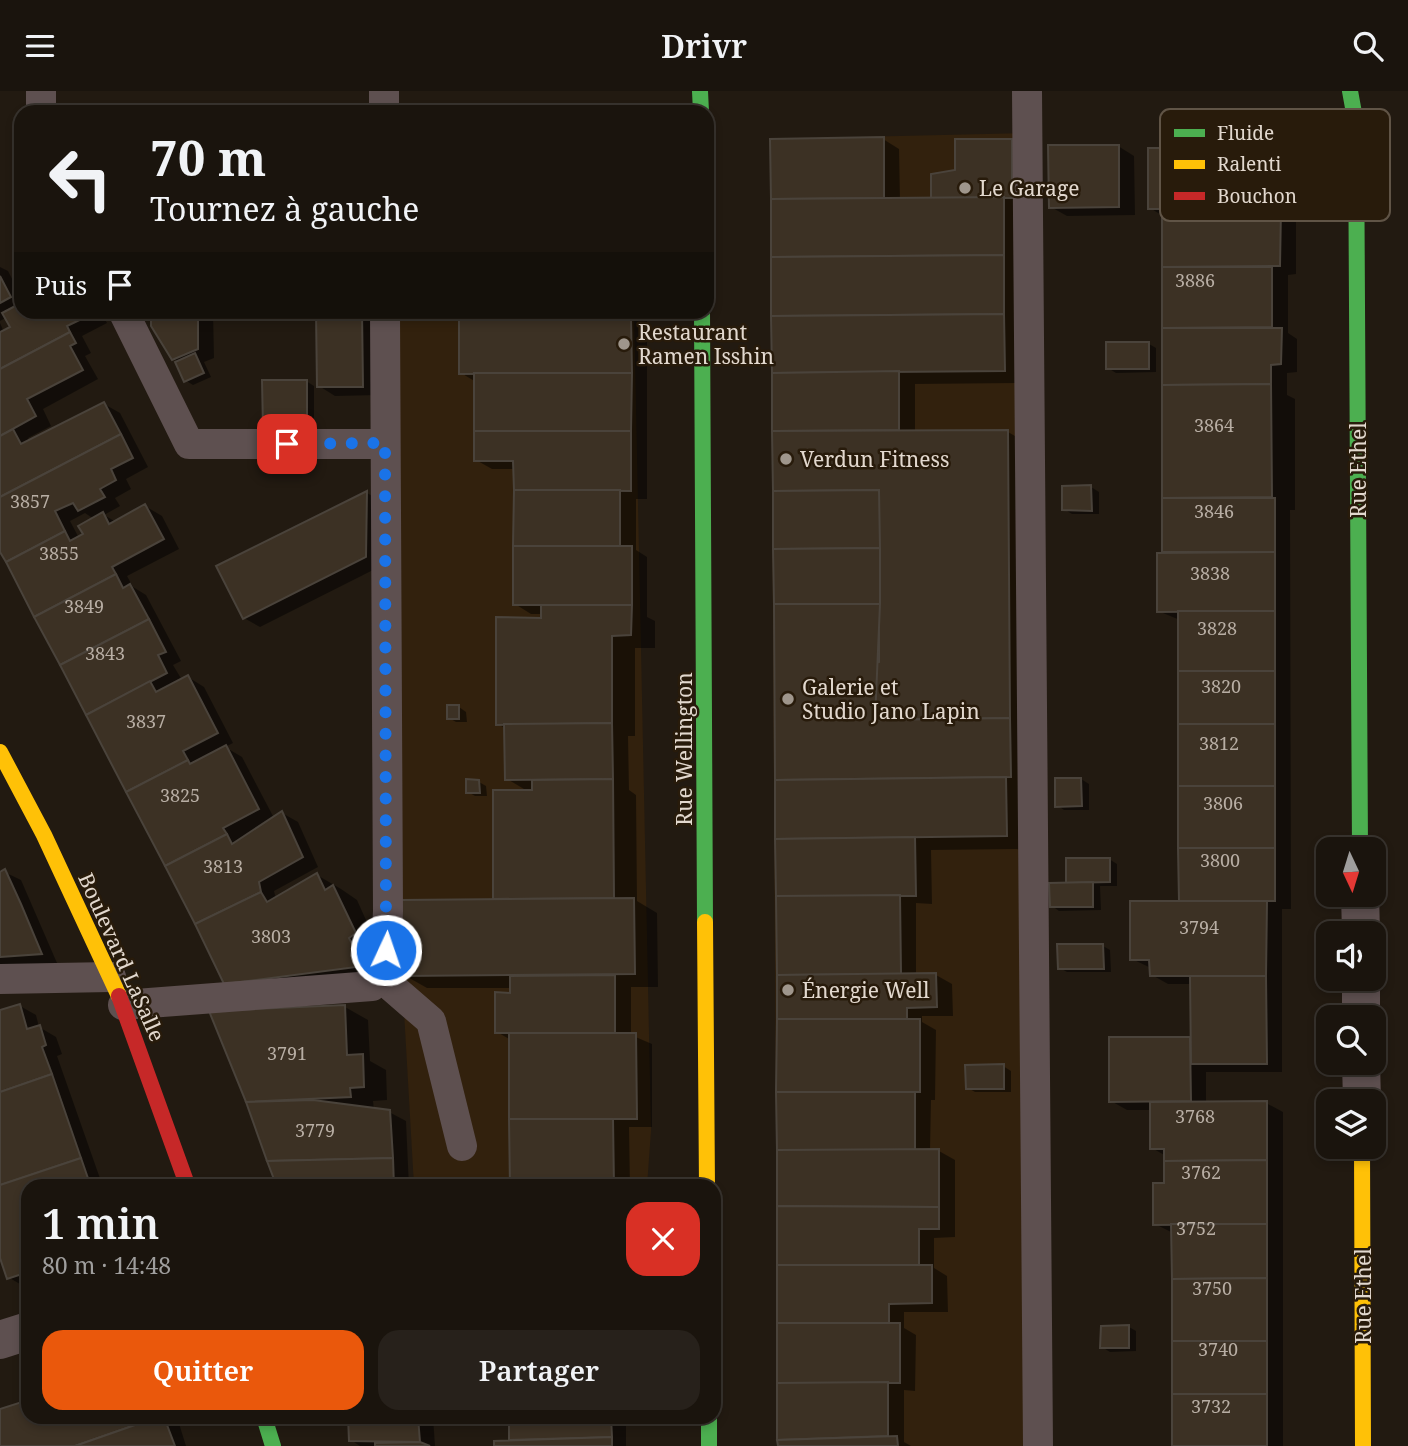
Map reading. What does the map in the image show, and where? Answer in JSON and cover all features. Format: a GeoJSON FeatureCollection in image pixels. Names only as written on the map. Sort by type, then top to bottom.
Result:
{"type":"FeatureCollection","features":[{"type":"Feature","properties":{"kind":"main road","name":"Rue Ethel"},"geometry":{"type":"LineString","coordinates":[[1350,91],[1353,109]]}},
{"type":"Feature","properties":{"kind":"main road","name":"Rue Ethel"},"geometry":{"type":"LineString","coordinates":[[1357,221],[1360,837]]}},
{"type":"Feature","properties":{"kind":"main road","name":"Rue Wellington"},"geometry":{"type":"LineString","coordinates":[[702,319],[707,1179]]}},
{"type":"Feature","properties":{"kind":"main road","name":"Boulevard LaSalle"},"geometry":{"type":"LineString","coordinates":[[0,752],[44,835],[111,977],[185,1179]]}},
{"type":"Feature","properties":{"kind":"main road","name":"Rue Ethel"},"geometry":{"type":"LineString","coordinates":[[1362,1159],[1363,1446]]}},
{"type":"Feature","properties":{"kind":"main road"},"geometry":{"type":"LineString","coordinates":[[266,1424],[273,1446]]}},
{"type":"Feature","properties":{"kind":"main road"},"geometry":{"type":"LineString","coordinates":[[709,1424],[709,1446]]}},
{"type":"Feature","properties":{"kind":"street"},"geometry":{"type":"LineString","coordinates":[[0,1340],[21,1333]]}},
{"type":"Feature","properties":{"kind":"lane"},"geometry":{"type":"LineString","coordinates":[[1027,91],[1038,1446]]}},
{"type":"Feature","properties":{"kind":"lane"},"geometry":{"type":"LineString","coordinates":[[127,319],[189,444],[385,443]]}},
{"type":"Feature","properties":{"kind":"lane"},"geometry":{"type":"LineString","coordinates":[[123,1005],[372,986],[386,970],[385,319]]}},
{"type":"Feature","properties":{"kind":"lane"},"geometry":{"type":"LineString","coordinates":[[379,976],[431,1021],[462,1146]]}},
{"type":"Feature","properties":{"kind":"lane"},"geometry":{"type":"LineString","coordinates":[[0,979],[111,977]]}},
{"type":"Feature","properties":{"kind":"shaded area"},"geometry":{"type":"Polygon","coordinates":[[[1028,133],[1026,1446],[778,1446],[770,139],[1028,133]]]}},
{"type":"Feature","properties":{"kind":"shaded area"},"geometry":{"type":"Polygon","coordinates":[[[388,319],[634,319],[651,1131],[648,1179],[414,1179],[402,976],[388,319]]]}},
{"type":"Feature","properties":{"kind":"building"},"geometry":{"type":"Polygon","coordinates":[[[884,137],[884,198],[771,199],[770,139],[884,137]]]}},
{"type":"Feature","properties":{"kind":"building"},"geometry":{"type":"Polygon","coordinates":[[[955,139],[1012,139],[1012,198],[931,198],[931,174],[955,170],[955,139]]]}},
{"type":"Feature","properties":{"kind":"building"},"geometry":{"type":"Polygon","coordinates":[[[1048,145],[1119,145],[1119,207],[1049,208],[1048,145]]]}},
{"type":"Feature","properties":{"kind":"building"},"geometry":{"type":"Polygon","coordinates":[[[1148,148],[1160,148],[1160,209],[1148,209],[1148,148]]]}},
{"type":"Feature","properties":{"kind":"building"},"geometry":{"type":"Polygon","coordinates":[[[1004,197],[1004,255],[771,257],[771,199],[1004,197]]]}},
{"type":"Feature","properties":{"kind":"building"},"geometry":{"type":"Polygon","coordinates":[[[1162,221],[1281,221],[1280,266],[1162,267],[1162,221]]]}},
{"type":"Feature","properties":{"kind":"building"},"geometry":{"type":"Polygon","coordinates":[[[1004,255],[1004,314],[771,316],[771,257],[1004,255]]]}},
{"type":"Feature","properties":{"kind":"building"},"geometry":{"type":"Polygon","coordinates":[[[1162,267],[1272,267],[1272,327],[1162,328],[1162,267]]]}},
{"type":"Feature","properties":{"kind":"building"},"geometry":{"type":"Polygon","coordinates":[[[0,276],[11,297],[0,303],[0,276]]]}},
{"type":"Feature","properties":{"kind":"building"},"geometry":{"type":"Polygon","coordinates":[[[14,307],[14,319],[82,319],[67,326],[70,332],[0,369],[0,332],[10,327],[2,313],[14,307]]]}},
{"type":"Feature","properties":{"kind":"building"},"geometry":{"type":"Polygon","coordinates":[[[1004,314],[1005,371],[772,373],[771,316],[1004,314]]]}},
{"type":"Feature","properties":{"kind":"building"},"geometry":{"type":"Polygon","coordinates":[[[151,319],[198,319],[198,349],[172,360],[151,326],[151,319]]]}},
{"type":"Feature","properties":{"kind":"building"},"geometry":{"type":"Polygon","coordinates":[[[316,319],[362,319],[363,387],[317,387],[316,319]]]}},
{"type":"Feature","properties":{"kind":"building"},"geometry":{"type":"Polygon","coordinates":[[[459,319],[631,319],[632,373],[459,374],[459,319]]]}},
{"type":"Feature","properties":{"kind":"building"},"geometry":{"type":"Polygon","coordinates":[[[1162,328],[1282,328],[1281,364],[1271,365],[1271,384],[1162,385],[1162,328]]]}},
{"type":"Feature","properties":{"kind":"building"},"geometry":{"type":"Polygon","coordinates":[[[70,332],[76,343],[70,346],[83,370],[27,399],[36,416],[0,436],[0,369],[70,332]]]}},
{"type":"Feature","properties":{"kind":"building"},"geometry":{"type":"Polygon","coordinates":[[[1106,342],[1149,342],[1149,369],[1106,369],[1106,342]]]}},
{"type":"Feature","properties":{"kind":"building"},"geometry":{"type":"Polygon","coordinates":[[[195,353],[204,373],[184,382],[175,362],[195,353]]]}},
{"type":"Feature","properties":{"kind":"building"},"geometry":{"type":"Polygon","coordinates":[[[899,371],[899,430],[772,431],[772,373],[899,371]]]}},
{"type":"Feature","properties":{"kind":"building"},"geometry":{"type":"Polygon","coordinates":[[[474,373],[632,373],[631,431],[474,431],[474,373]]]}},
{"type":"Feature","properties":{"kind":"building"},"geometry":{"type":"Polygon","coordinates":[[[262,380],[307,380],[307,427],[263,428],[262,380]]]}},
{"type":"Feature","properties":{"kind":"building"},"geometry":{"type":"Polygon","coordinates":[[[1271,384],[1272,497],[1162,498],[1162,385],[1271,384]]]}},
{"type":"Feature","properties":{"kind":"building"},"geometry":{"type":"Polygon","coordinates":[[[104,402],[121,434],[0,497],[0,436],[13,429],[21,444],[104,402]]]}},
{"type":"Feature","properties":{"kind":"building"},"geometry":{"type":"Polygon","coordinates":[[[1008,430],[1010,718],[875,720],[875,663],[879,662],[879,490],[773,491],[772,431],[1008,430]]]}},
{"type":"Feature","properties":{"kind":"building"},"geometry":{"type":"Polygon","coordinates":[[[474,431],[631,431],[631,491],[514,490],[513,461],[474,461],[474,431]]]}},
{"type":"Feature","properties":{"kind":"building"},"geometry":{"type":"Polygon","coordinates":[[[121,434],[133,458],[111,469],[116,480],[100,489],[105,497],[78,511],[73,503],[55,511],[65,531],[6,562],[0,552],[0,497],[121,434]]]}},
{"type":"Feature","properties":{"kind":"building"},"geometry":{"type":"Polygon","coordinates":[[[1091,485],[1092,511],[1062,510],[1062,486],[1091,485]]]}},
{"type":"Feature","properties":{"kind":"building"},"geometry":{"type":"Polygon","coordinates":[[[514,490],[620,490],[620,546],[513,546],[514,490]]]}},
{"type":"Feature","properties":{"kind":"building"},"geometry":{"type":"Polygon","coordinates":[[[879,490],[880,548],[773,549],[773,491],[879,490]]]}},
{"type":"Feature","properties":{"kind":"building"},"geometry":{"type":"Polygon","coordinates":[[[367,491],[366,557],[243,619],[216,566],[367,491]]]}},
{"type":"Feature","properties":{"kind":"building"},"geometry":{"type":"Polygon","coordinates":[[[1162,498],[1275,498],[1275,552],[1162,552],[1162,498]]]}},
{"type":"Feature","properties":{"kind":"building"},"geometry":{"type":"Polygon","coordinates":[[[145,504],[164,539],[112,567],[116,574],[34,617],[6,562],[65,531],[70,541],[83,534],[78,526],[103,512],[109,524],[145,504]]]}},
{"type":"Feature","properties":{"kind":"building"},"geometry":{"type":"Polygon","coordinates":[[[513,546],[632,546],[632,605],[513,605],[513,546]]]}},
{"type":"Feature","properties":{"kind":"building"},"geometry":{"type":"Polygon","coordinates":[[[880,548],[880,604],[774,604],[773,549],[880,548]]]}},
{"type":"Feature","properties":{"kind":"building"},"geometry":{"type":"Polygon","coordinates":[[[1275,552],[1275,611],[1157,612],[1157,553],[1275,552]]]}},
{"type":"Feature","properties":{"kind":"building"},"geometry":{"type":"Polygon","coordinates":[[[116,574],[123,588],[130,584],[149,619],[60,665],[34,617],[116,574]]]}},
{"type":"Feature","properties":{"kind":"building"},"geometry":{"type":"Polygon","coordinates":[[[774,604],[880,604],[875,720],[1010,718],[1011,777],[775,780],[774,604]]]}},
{"type":"Feature","properties":{"kind":"building"},"geometry":{"type":"Polygon","coordinates":[[[541,605],[632,605],[631,635],[612,636],[612,723],[496,725],[496,617],[541,618],[541,605]]]}},
{"type":"Feature","properties":{"kind":"building"},"geometry":{"type":"Polygon","coordinates":[[[1178,611],[1275,611],[1275,671],[1178,671],[1178,611]]]}},
{"type":"Feature","properties":{"kind":"building"},"geometry":{"type":"Polygon","coordinates":[[[149,619],[166,652],[158,655],[167,673],[86,715],[60,665],[149,619]]]}},
{"type":"Feature","properties":{"kind":"building"},"geometry":{"type":"Polygon","coordinates":[[[1178,671],[1275,671],[1275,724],[1178,724],[1178,671]]]}},
{"type":"Feature","properties":{"kind":"building"},"geometry":{"type":"Polygon","coordinates":[[[188,675],[218,733],[183,751],[188,760],[126,792],[86,715],[150,681],[156,692],[188,675]]]}},
{"type":"Feature","properties":{"kind":"building"},"geometry":{"type":"Polygon","coordinates":[[[447,705],[459,705],[459,719],[447,719],[447,705]]]}},
{"type":"Feature","properties":{"kind":"building"},"geometry":{"type":"Polygon","coordinates":[[[612,723],[613,779],[505,780],[504,724],[612,723]]]}},
{"type":"Feature","properties":{"kind":"building"},"geometry":{"type":"Polygon","coordinates":[[[1178,724],[1275,724],[1275,786],[1178,786],[1178,724]]]}},
{"type":"Feature","properties":{"kind":"building"},"geometry":{"type":"Polygon","coordinates":[[[226,745],[259,809],[223,828],[227,834],[165,866],[126,792],[188,760],[190,764],[226,745]]]}},
{"type":"Feature","properties":{"kind":"building"},"geometry":{"type":"Polygon","coordinates":[[[1006,777],[1007,836],[775,839],[775,780],[1006,777]]]}},
{"type":"Feature","properties":{"kind":"building"},"geometry":{"type":"Polygon","coordinates":[[[1055,778],[1081,778],[1082,806],[1055,807],[1055,778]]]}},
{"type":"Feature","properties":{"kind":"building"},"geometry":{"type":"Polygon","coordinates":[[[466,779],[479,780],[480,793],[466,793],[466,779]]]}},
{"type":"Feature","properties":{"kind":"building"},"geometry":{"type":"Polygon","coordinates":[[[613,779],[614,898],[493,899],[493,790],[532,790],[532,780],[613,779]]]}},
{"type":"Feature","properties":{"kind":"building"},"geometry":{"type":"Polygon","coordinates":[[[1178,786],[1275,786],[1275,848],[1178,848],[1178,786]]]}},
{"type":"Feature","properties":{"kind":"building"},"geometry":{"type":"Polygon","coordinates":[[[282,811],[303,857],[259,882],[261,892],[195,924],[165,866],[227,834],[232,844],[282,811]]]}},
{"type":"Feature","properties":{"kind":"building"},"geometry":{"type":"Polygon","coordinates":[[[915,837],[916,896],[776,896],[775,839],[915,837]]]}},
{"type":"Feature","properties":{"kind":"building"},"geometry":{"type":"Polygon","coordinates":[[[1178,848],[1275,848],[1275,901],[1179,901],[1178,848]]]}},
{"type":"Feature","properties":{"kind":"building"},"geometry":{"type":"Polygon","coordinates":[[[1066,858],[1110,858],[1110,882],[1066,883],[1066,858]]]}},
{"type":"Feature","properties":{"kind":"building"},"geometry":{"type":"Polygon","coordinates":[[[5,869],[42,954],[0,957],[0,872],[5,869]]]}},
{"type":"Feature","properties":{"kind":"building"},"geometry":{"type":"Polygon","coordinates":[[[317,873],[325,890],[333,885],[356,933],[349,938],[364,966],[224,984],[195,924],[261,892],[267,902],[317,873]]]}},
{"type":"Feature","properties":{"kind":"building"},"geometry":{"type":"Polygon","coordinates":[[[1093,882],[1093,907],[1050,907],[1049,883],[1093,882]]]}},
{"type":"Feature","properties":{"kind":"building"},"geometry":{"type":"Polygon","coordinates":[[[900,895],[901,974],[777,975],[776,896],[900,895]]]}},
{"type":"Feature","properties":{"kind":"building"},"geometry":{"type":"Polygon","coordinates":[[[634,898],[635,974],[402,976],[401,900],[634,898]]]}},
{"type":"Feature","properties":{"kind":"building"},"geometry":{"type":"Polygon","coordinates":[[[1130,901],[1267,901],[1266,976],[1150,976],[1149,960],[1130,960],[1130,901]]]}},
{"type":"Feature","properties":{"kind":"building"},"geometry":{"type":"Polygon","coordinates":[[[1057,944],[1103,944],[1104,969],[1058,969],[1057,944]]]}},
{"type":"Feature","properties":{"kind":"building"},"geometry":{"type":"Polygon","coordinates":[[[936,973],[937,1007],[907,1008],[907,1019],[777,1019],[777,975],[936,973]]]}},
{"type":"Feature","properties":{"kind":"building"},"geometry":{"type":"Polygon","coordinates":[[[615,975],[615,1033],[495,1033],[495,992],[510,993],[510,976],[615,975]]]}},
{"type":"Feature","properties":{"kind":"building"},"geometry":{"type":"Polygon","coordinates":[[[1190,976],[1266,976],[1267,1064],[1191,1064],[1190,976]]]}},
{"type":"Feature","properties":{"kind":"building"},"geometry":{"type":"Polygon","coordinates":[[[20,1004],[27,1029],[40,1025],[46,1045],[42,1047],[52,1074],[0,1092],[0,1010],[20,1004]]]}},
{"type":"Feature","properties":{"kind":"building"},"geometry":{"type":"Polygon","coordinates":[[[345,1005],[347,1055],[363,1054],[364,1087],[350,1088],[351,1097],[246,1102],[209,1011],[345,1005]]]}},
{"type":"Feature","properties":{"kind":"building"},"geometry":{"type":"Polygon","coordinates":[[[777,1019],[920,1019],[920,1092],[776,1092],[777,1019]]]}},
{"type":"Feature","properties":{"kind":"building"},"geometry":{"type":"Polygon","coordinates":[[[509,1033],[636,1033],[637,1119],[509,1119],[509,1033]]]}},
{"type":"Feature","properties":{"kind":"building"},"geometry":{"type":"Polygon","coordinates":[[[1109,1037],[1190,1037],[1191,1101],[1109,1102],[1109,1037]]]}},
{"type":"Feature","properties":{"kind":"building"},"geometry":{"type":"Polygon","coordinates":[[[1004,1064],[1004,1089],[966,1089],[965,1065],[1004,1064]]]}},
{"type":"Feature","properties":{"kind":"building"},"geometry":{"type":"Polygon","coordinates":[[[52,1074],[81,1158],[0,1185],[0,1092],[52,1074]]]}},
{"type":"Feature","properties":{"kind":"building"},"geometry":{"type":"Polygon","coordinates":[[[776,1092],[915,1092],[915,1150],[777,1150],[776,1092]]]}},
{"type":"Feature","properties":{"kind":"building"},"geometry":{"type":"Polygon","coordinates":[[[313,1100],[390,1110],[393,1158],[267,1161],[246,1102],[313,1100]]]}},
{"type":"Feature","properties":{"kind":"building"},"geometry":{"type":"Polygon","coordinates":[[[1267,1101],[1267,1160],[1164,1161],[1164,1149],[1150,1149],[1150,1102],[1267,1101]]]}},
{"type":"Feature","properties":{"kind":"building"},"geometry":{"type":"Polygon","coordinates":[[[509,1119],[613,1119],[614,1179],[510,1179],[509,1119]]]}},
{"type":"Feature","properties":{"kind":"building"},"geometry":{"type":"Polygon","coordinates":[[[939,1149],[939,1207],[777,1206],[777,1150],[939,1149]]]}},
{"type":"Feature","properties":{"kind":"building"},"geometry":{"type":"Polygon","coordinates":[[[81,1158],[88,1179],[21,1179],[21,1274],[7,1279],[0,1258],[0,1185],[81,1158]]]}},
{"type":"Feature","properties":{"kind":"building"},"geometry":{"type":"Polygon","coordinates":[[[393,1158],[394,1179],[274,1179],[267,1161],[393,1158]]]}},
{"type":"Feature","properties":{"kind":"building"},"geometry":{"type":"Polygon","coordinates":[[[1267,1160],[1267,1224],[1153,1225],[1153,1183],[1164,1183],[1164,1161],[1267,1160]]]}},
{"type":"Feature","properties":{"kind":"building"},"geometry":{"type":"Polygon","coordinates":[[[777,1206],[939,1207],[939,1229],[919,1229],[919,1265],[777,1265],[777,1206]]]}},
{"type":"Feature","properties":{"kind":"building"},"geometry":{"type":"Polygon","coordinates":[[[1171,1224],[1267,1224],[1267,1278],[1172,1279],[1171,1224]]]}},
{"type":"Feature","properties":{"kind":"building"},"geometry":{"type":"Polygon","coordinates":[[[777,1265],[932,1265],[932,1303],[889,1304],[889,1323],[777,1323],[777,1265]]]}},
{"type":"Feature","properties":{"kind":"building"},"geometry":{"type":"Polygon","coordinates":[[[1267,1278],[1267,1341],[1172,1341],[1172,1279],[1267,1278]]]}},
{"type":"Feature","properties":{"kind":"building"},"geometry":{"type":"Polygon","coordinates":[[[777,1323],[900,1323],[900,1383],[777,1383],[777,1323]]]}},
{"type":"Feature","properties":{"kind":"building"},"geometry":{"type":"Polygon","coordinates":[[[1129,1325],[1129,1348],[1100,1348],[1101,1326],[1129,1325]]]}},
{"type":"Feature","properties":{"kind":"building"},"geometry":{"type":"Polygon","coordinates":[[[1172,1341],[1267,1341],[1267,1394],[1172,1394],[1172,1341]]]}},
{"type":"Feature","properties":{"kind":"building"},"geometry":{"type":"Polygon","coordinates":[[[888,1382],[888,1436],[777,1440],[777,1383],[888,1382]]]}},
{"type":"Feature","properties":{"kind":"building"},"geometry":{"type":"Polygon","coordinates":[[[1172,1394],[1267,1394],[1267,1446],[1172,1446],[1172,1394]]]}},
{"type":"Feature","properties":{"kind":"building"},"geometry":{"type":"Polygon","coordinates":[[[21,1402],[21,1424],[138,1424],[75,1446],[0,1446],[0,1409],[21,1402]]]}},
{"type":"Feature","properties":{"kind":"building"},"geometry":{"type":"Polygon","coordinates":[[[138,1424],[167,1424],[175,1446],[75,1446],[138,1424]]]}},
{"type":"Feature","properties":{"kind":"building"},"geometry":{"type":"Polygon","coordinates":[[[348,1424],[419,1424],[420,1442],[349,1441],[348,1424]]]}},
{"type":"Feature","properties":{"kind":"building"},"geometry":{"type":"Polygon","coordinates":[[[509,1424],[611,1424],[612,1437],[509,1440],[509,1424]]]}},
{"type":"Feature","properties":{"kind":"building"},"geometry":{"type":"Polygon","coordinates":[[[897,1436],[898,1446],[778,1446],[777,1440],[897,1436]]]}},
{"type":"Feature","properties":{"kind":"building"},"geometry":{"type":"Polygon","coordinates":[[[612,1437],[612,1446],[494,1446],[494,1441],[612,1437]]]}},
{"type":"Feature","properties":{"kind":"building"},"geometry":{"type":"Polygon","coordinates":[[[420,1442],[430,1446],[375,1446],[375,1443],[420,1442]]]}},
{"type":"Feature","properties":{"kind":"traffic: fast"},"geometry":{"type":"LineString","coordinates":[[700,91],[701,105]]}},
{"type":"Feature","properties":{"kind":"traffic: fast"},"geometry":{"type":"LineString","coordinates":[[1350,91],[1353,109]]}},
{"type":"Feature","properties":{"kind":"traffic: fast"},"geometry":{"type":"LineString","coordinates":[[1357,221],[1360,837]]}},
{"type":"Feature","properties":{"kind":"traffic: fast"},"geometry":{"type":"LineString","coordinates":[[702,319],[705,922]]}},
{"type":"Feature","properties":{"kind":"traffic: fast"},"geometry":{"type":"LineString","coordinates":[[266,1424],[273,1446]]}},
{"type":"Feature","properties":{"kind":"traffic: fast"},"geometry":{"type":"LineString","coordinates":[[709,1424],[709,1446]]}},
{"type":"Feature","properties":{"kind":"traffic: slow"},"geometry":{"type":"LineString","coordinates":[[0,752],[44,835],[119,996]]}},
{"type":"Feature","properties":{"kind":"traffic: slow"},"geometry":{"type":"LineString","coordinates":[[705,922],[707,1179]]}},
{"type":"Feature","properties":{"kind":"traffic: slow"},"geometry":{"type":"LineString","coordinates":[[1362,1159],[1363,1446]]}},
{"type":"Feature","properties":{"kind":"traffic: jam"},"geometry":{"type":"LineString","coordinates":[[119,996],[185,1179]]}},
{"type":"Feature","properties":{"kind":"place","name":"Le Garage"},"geometry":{"type":"Point","coordinates":[965,188]}},
{"type":"Feature","properties":{"kind":"place","name":"Restaurant Ramen Isshin"},"geometry":{"type":"Point","coordinates":[624,344]}},
{"type":"Feature","properties":{"kind":"place","name":"Verdun Fitness"},"geometry":{"type":"Point","coordinates":[786,459]}},
{"type":"Feature","properties":{"kind":"place","name":"Galerie et Studio Jano Lapin"},"geometry":{"type":"Point","coordinates":[788,699]}},
{"type":"Feature","properties":{"kind":"place","name":"Énergie Well"},"geometry":{"type":"Point","coordinates":[788,990]}},
{"type":"Feature","properties":{"kind":"route"},"geometry":{"type":"LineString","coordinates":[[287,444],[385,443],[386,950]]}}]}
